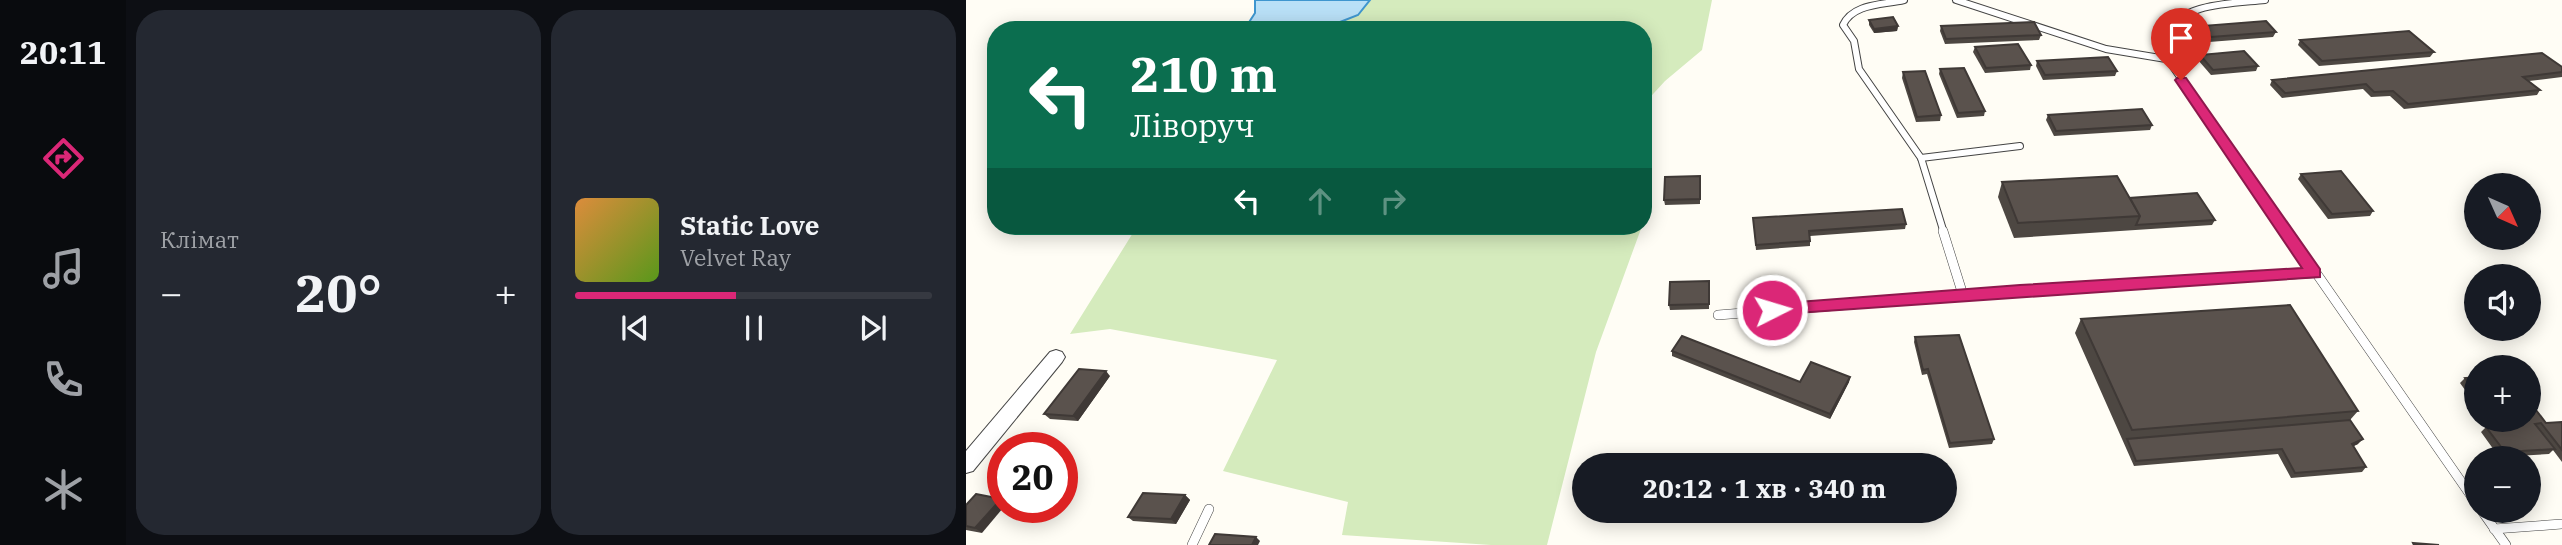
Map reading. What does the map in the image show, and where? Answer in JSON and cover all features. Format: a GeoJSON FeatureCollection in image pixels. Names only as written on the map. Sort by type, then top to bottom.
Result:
{"type":"FeatureCollection","features":[{"type":"Feature","properties":{"kind":"street"},"geometry":{"type":"LineString","coordinates":[[966,465],[1056,357]]}},
{"type":"Feature","properties":{"kind":"lane"},"geometry":{"type":"LineString","coordinates":[[1904,0],[1854,11],[1846,16],[1843,25],[1854,41],[1859,69],[1921,158],[1963,295]]}},
{"type":"Feature","properties":{"kind":"lane"},"geometry":{"type":"LineString","coordinates":[[1956,0],[2106,49],[2166,59]]}},
{"type":"Feature","properties":{"kind":"lane"},"geometry":{"type":"LineString","coordinates":[[2264,0],[2205,4],[2179,12],[2164,25],[2157,36],[2166,59],[2464,486]]}},
{"type":"Feature","properties":{"kind":"lane"},"geometry":{"type":"LineString","coordinates":[[1921,158],[2020,146]]}},
{"type":"Feature","properties":{"kind":"lane"},"geometry":{"type":"LineString","coordinates":[[1718,315],[1963,295],[2314,273]]}},
{"type":"Feature","properties":{"kind":"lane"},"geometry":{"type":"LineString","coordinates":[[1192,545],[1209,509]]}},
{"type":"Feature","properties":{"kind":"lane"},"geometry":{"type":"LineString","coordinates":[[2490,523],[2506,545]]}},
{"type":"Feature","properties":{"kind":"lane"},"geometry":{"type":"LineString","coordinates":[[2494,529],[2562,524]]}},
{"type":"Feature","properties":{"kind":"green space"},"geometry":{"type":"Polygon","coordinates":[[[1370,0],[1712,0],[1702,50],[1652,95],[1652,21],[1341,21],[1358,15],[1370,0]]]}},
{"type":"Feature","properties":{"kind":"green space"},"geometry":{"type":"Polygon","coordinates":[[[1132,235],[1639,235],[1596,352],[1547,545],[1491,545],[1342,535],[1348,502],[1223,471],[1277,360],[1110,329],[1070,334],[1132,235]]]}},
{"type":"Feature","properties":{"kind":"water"},"geometry":{"type":"Polygon","coordinates":[[[1255,0],[1370,0],[1358,15],[1343,21],[1250,21],[1255,13],[1255,0]]]}},
{"type":"Feature","properties":{"kind":"building"},"geometry":{"type":"Polygon","coordinates":[[[1893,17],[1898,26],[1874,29],[1869,20],[1893,17]]]}},
{"type":"Feature","properties":{"kind":"building"},"geometry":{"type":"Polygon","coordinates":[[[2266,21],[2276,32],[2211,37],[2202,26],[2266,21]]]}},
{"type":"Feature","properties":{"kind":"building"},"geometry":{"type":"Polygon","coordinates":[[[2034,22],[2041,35],[1946,39],[1941,26],[2034,22]]]}},
{"type":"Feature","properties":{"kind":"building"},"geometry":{"type":"Polygon","coordinates":[[[2409,31],[2434,52],[2322,61],[2300,40],[2409,31]]]}},
{"type":"Feature","properties":{"kind":"building"},"geometry":{"type":"Polygon","coordinates":[[[2018,44],[2031,65],[1986,68],[1975,47],[2018,44]]]}},
{"type":"Feature","properties":{"kind":"building"},"geometry":{"type":"Polygon","coordinates":[[[2244,51],[2258,66],[2213,70],[2200,55],[2244,51]]]}},
{"type":"Feature","properties":{"kind":"building"},"geometry":{"type":"Polygon","coordinates":[[[2542,53],[2562,67],[2562,72],[2523,77],[2540,90],[2408,104],[2393,91],[2374,92],[2366,84],[2285,93],[2272,80],[2542,53]]]}},
{"type":"Feature","properties":{"kind":"building"},"geometry":{"type":"Polygon","coordinates":[[[2108,57],[2117,71],[2045,75],[2037,61],[2108,57]]]}},
{"type":"Feature","properties":{"kind":"building"},"geometry":{"type":"Polygon","coordinates":[[[1964,68],[1985,111],[1958,113],[1940,69],[1964,68]]]}},
{"type":"Feature","properties":{"kind":"building"},"geometry":{"type":"Polygon","coordinates":[[[1925,71],[1941,115],[1917,117],[1903,72],[1925,71]]]}},
{"type":"Feature","properties":{"kind":"building"},"geometry":{"type":"Polygon","coordinates":[[[2142,109],[2152,125],[2056,131],[2048,115],[2142,109]]]}},
{"type":"Feature","properties":{"kind":"building"},"geometry":{"type":"Polygon","coordinates":[[[2341,171],[2373,211],[2332,214],[2301,174],[2341,171]]]}},
{"type":"Feature","properties":{"kind":"building"},"geometry":{"type":"Polygon","coordinates":[[[1700,176],[1700,199],[1664,200],[1665,177],[1700,176]]]}},
{"type":"Feature","properties":{"kind":"building"},"geometry":{"type":"Polygon","coordinates":[[[2117,176],[2140,216],[2018,223],[2002,182],[2117,176]]]}},
{"type":"Feature","properties":{"kind":"building"},"geometry":{"type":"Polygon","coordinates":[[[2197,193],[2215,220],[2136,225],[2140,216],[2130,198],[2197,193]]]}},
{"type":"Feature","properties":{"kind":"building"},"geometry":{"type":"Polygon","coordinates":[[[1902,209],[1906,224],[1809,231],[1810,241],[1756,245],[1753,218],[1902,209]]]}},
{"type":"Feature","properties":{"kind":"building"},"geometry":{"type":"Polygon","coordinates":[[[1709,281],[1709,304],[1669,305],[1670,282],[1709,281]]]}},
{"type":"Feature","properties":{"kind":"building"},"geometry":{"type":"Polygon","coordinates":[[[2290,305],[2358,411],[2132,430],[2081,319],[2290,305]]]}},
{"type":"Feature","properties":{"kind":"building"},"geometry":{"type":"Polygon","coordinates":[[[1959,335],[1994,439],[1950,443],[1928,369],[1923,370],[1915,337],[1959,335]]]}},
{"type":"Feature","properties":{"kind":"building"},"geometry":{"type":"Polygon","coordinates":[[[1682,336],[1800,382],[1811,362],[1850,377],[1830,414],[1672,351],[1682,336]]]}},
{"type":"Feature","properties":{"kind":"building"},"geometry":{"type":"Polygon","coordinates":[[[1079,369],[1106,371],[1073,416],[1044,414],[1079,369]]]}},
{"type":"Feature","properties":{"kind":"building"},"geometry":{"type":"Polygon","coordinates":[[[2541,417],[2546,423],[2562,422],[2562,450],[2541,423],[2541,417]]]}},
{"type":"Feature","properties":{"kind":"building"},"geometry":{"type":"Polygon","coordinates":[[[2350,420],[2363,439],[2352,444],[2366,467],[2295,473],[2282,449],[2136,461],[2127,439],[2350,420]]]}},
{"type":"Feature","properties":{"kind":"building"},"geometry":{"type":"Polygon","coordinates":[[[2490,432],[2541,432],[2555,449],[2541,450],[2541,446],[2500,446],[2490,432]]]}},
{"type":"Feature","properties":{"kind":"building"},"geometry":{"type":"Polygon","coordinates":[[[1143,493],[1185,495],[1171,519],[1128,517],[1143,493]]]}},
{"type":"Feature","properties":{"kind":"building"},"geometry":{"type":"Polygon","coordinates":[[[976,494],[987,496],[987,515],[975,528],[966,526],[966,505],[976,494]]]}},
{"type":"Feature","properties":{"kind":"building"},"geometry":{"type":"Polygon","coordinates":[[[1215,534],[1256,537],[1252,545],[1209,545],[1215,534]]]}},
{"type":"Feature","properties":{"kind":"route"},"geometry":{"type":"LineString","coordinates":[[1772,310],[2314,273],[2181,80]]}}]}
